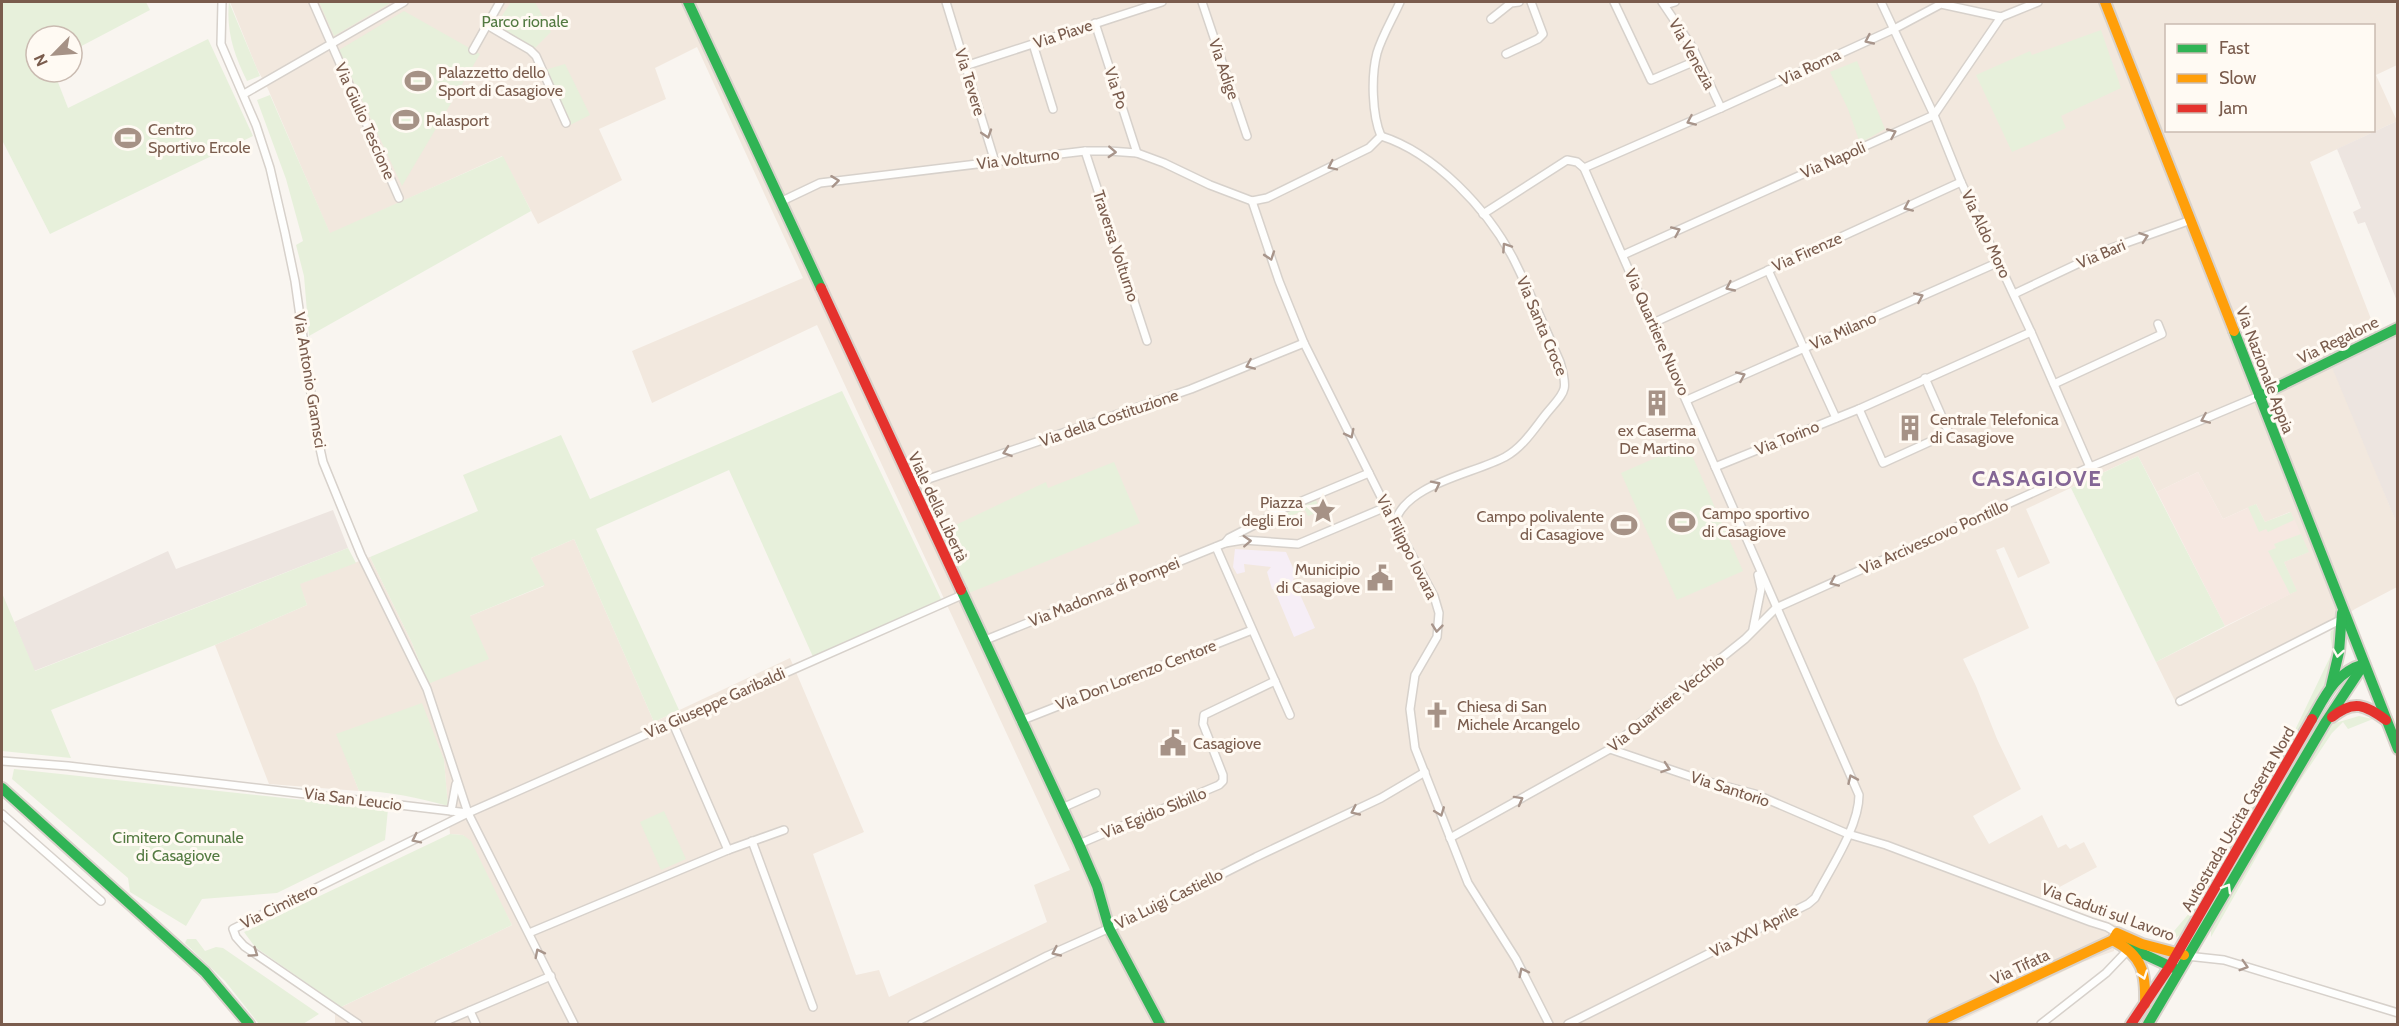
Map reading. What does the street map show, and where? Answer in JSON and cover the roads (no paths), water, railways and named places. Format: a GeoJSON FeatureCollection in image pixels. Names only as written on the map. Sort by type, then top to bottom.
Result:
{"type":"FeatureCollection","features":[{"type":"Feature","properties":{"kind":"main road","name":"Viale della Libertà"},"geometry":{"type":"LineString","coordinates":[[688,2],[1079,844],[1097,886],[1109,928],[1160,1024]]}},
{"type":"Feature","properties":{"kind":"main road","name":"Via Nazionale Appia"},"geometry":{"type":"LineString","coordinates":[[2104,2],[2397,749]]}},
{"type":"Feature","properties":{"kind":"main road","name":"Via Regalone"},"geometry":{"type":"LineString","coordinates":[[2259,396],[2397,328]]}},
{"type":"Feature","properties":{"kind":"main road"},"geometry":{"type":"LineString","coordinates":[[2331,686],[2339,652],[2343,615]]}},
{"type":"Feature","properties":{"kind":"main road"},"geometry":{"type":"LineString","coordinates":[[2331,686],[2350,668],[2364,664]]}},
{"type":"Feature","properties":{"kind":"main road","name":"Autostrada Uscita Caserta Nord"},"geometry":{"type":"LineString","coordinates":[[2132,1024],[2177,963],[2364,664]]}},
{"type":"Feature","properties":{"kind":"main road","name":"Autostrada Uscita Caserta Nord"},"geometry":{"type":"LineString","coordinates":[[2177,963],[2331,686]]}},
{"type":"Feature","properties":{"kind":"main road"},"geometry":{"type":"LineString","coordinates":[[2325,723],[2336,712],[2351,705],[2364,705],[2386,720]]}},
{"type":"Feature","properties":{"kind":"main road"},"geometry":{"type":"LineString","coordinates":[[2,788],[205,972],[249,1024]]}},
{"type":"Feature","properties":{"kind":"main road"},"geometry":{"type":"LineString","coordinates":[[2126,944],[2177,963],[2155,1006],[2155,1014],[2148,1024]]}},
{"type":"Feature","properties":{"kind":"main road"},"geometry":{"type":"LineString","coordinates":[[2126,944],[2146,978],[2145,1004]]}},
{"type":"Feature","properties":{"kind":"main road","name":"Via Caduti sul Lavoro"},"geometry":{"type":"LineString","coordinates":[[2126,944],[2166,950],[2177,963]]}},
{"type":"Feature","properties":{"kind":"main road","name":"Via Tifata"},"geometry":{"type":"LineString","coordinates":[[1933,1024],[2126,944]]}},
{"type":"Feature","properties":{"kind":"street","name":"Via Antonio Gramsci"},"geometry":{"type":"LineString","coordinates":[[222,2],[221,44],[244,94],[270,168],[285,233],[295,281],[317,435],[323,462],[361,555],[427,689],[468,813]]}},
{"type":"Feature","properties":{"kind":"street","name":"Via Giulio Tescione"},"geometry":{"type":"LineString","coordinates":[[313,2],[399,198]]}},
{"type":"Feature","properties":{"kind":"street","name":"Via Giulio Tescione"},"geometry":{"type":"LineString","coordinates":[[244,94],[404,2]]}},
{"type":"Feature","properties":{"kind":"street"},"geometry":{"type":"LineString","coordinates":[[473,50],[500,2]]}},
{"type":"Feature","properties":{"kind":"street","name":"Via Tevere"},"geometry":{"type":"LineString","coordinates":[[946,2],[995,162]]}},
{"type":"Feature","properties":{"kind":"street","name":"Via Piave"},"geometry":{"type":"LineString","coordinates":[[965,66],[1162,2]]}},
{"type":"Feature","properties":{"kind":"street","name":"Via Adige"},"geometry":{"type":"LineString","coordinates":[[1202,2],[1247,136]]}},
{"type":"Feature","properties":{"kind":"street"},"geometry":{"type":"LineString","coordinates":[[1252,201],[1267,198],[1369,148],[1381,136],[1377,125],[1374,94],[1377,54],[1400,2]]}},
{"type":"Feature","properties":{"kind":"street"},"geometry":{"type":"LineString","coordinates":[[1491,19],[1514,2]]}},
{"type":"Feature","properties":{"kind":"street"},"geometry":{"type":"LineString","coordinates":[[1506,54],[1538,39],[1543,34],[1531,2]]}},
{"type":"Feature","properties":{"kind":"street"},"geometry":{"type":"LineString","coordinates":[[1614,2],[1651,80],[1698,60]]}},
{"type":"Feature","properties":{"kind":"street"},"geometry":{"type":"LineString","coordinates":[[1664,3],[1675,2]]}},
{"type":"Feature","properties":{"kind":"street","name":"Via Aldo Moro"},"geometry":{"type":"LineString","coordinates":[[1881,2],[1934,115],[1961,182],[2014,294],[2090,467]]}},
{"type":"Feature","properties":{"kind":"street"},"geometry":{"type":"LineString","coordinates":[[1934,115],[2001,17],[2038,2]]}},
{"type":"Feature","properties":{"kind":"street","name":"Via Venezia"},"geometry":{"type":"LineString","coordinates":[[1664,3],[1698,60],[1721,108]]}},
{"type":"Feature","properties":{"kind":"street","name":"Via Roma"},"geometry":{"type":"LineString","coordinates":[[1584,168],[1894,29],[1941,4],[2001,17]]}},
{"type":"Feature","properties":{"kind":"street","name":"Via Po"},"geometry":{"type":"LineString","coordinates":[[1095,23],[1137,153]]}},
{"type":"Feature","properties":{"kind":"street"},"geometry":{"type":"LineString","coordinates":[[487,25],[530,50],[536,56],[566,123]]}},
{"type":"Feature","properties":{"kind":"street"},"geometry":{"type":"LineString","coordinates":[[1032,44],[1053,109]]}},
{"type":"Feature","properties":{"kind":"street","name":"Via Napoli"},"geometry":{"type":"LineString","coordinates":[[1623,255],[1934,115]]}},
{"type":"Feature","properties":{"kind":"street","name":"Via Santa Croce"},"geometry":{"type":"LineString","coordinates":[[1381,136],[1394,140],[1430,162],[1451,179],[1483,214],[1516,266],[1560,362],[1565,378],[1565,390],[1520,447],[1506,456],[1436,484],[1402,506],[1395,522]]}},
{"type":"Feature","properties":{"kind":"street","name":"Via Volturno"},"geometry":{"type":"LineString","coordinates":[[780,202],[820,183],[1086,151],[1137,153],[1252,201]]}},
{"type":"Feature","properties":{"kind":"street","name":"Traversa Volturno"},"geometry":{"type":"LineString","coordinates":[[1086,151],[1146,341]]}},
{"type":"Feature","properties":{"kind":"street"},"geometry":{"type":"LineString","coordinates":[[1483,214],[1567,160],[1577,162],[1584,168]]}},
{"type":"Feature","properties":{"kind":"street","name":"Via Quartiere Nuovo"},"geometry":{"type":"LineString","coordinates":[[1584,168],[1776,608]]}},
{"type":"Feature","properties":{"kind":"street","name":"Via Firenze"},"geometry":{"type":"LineString","coordinates":[[1653,323],[1961,182]]}},
{"type":"Feature","properties":{"kind":"street","name":"Via Filippo Iovara"},"geometry":{"type":"LineString","coordinates":[[1252,201],[1279,281],[1304,342],[1386,507],[1434,596],[1439,613],[1437,637],[1415,675],[1410,709],[1415,748],[1467,884],[1516,959],[1549,1024]]}},
{"type":"Feature","properties":{"kind":"street","name":"Via Bari"},"geometry":{"type":"LineString","coordinates":[[2014,294],[2109,249],[2191,220]]}},
{"type":"Feature","properties":{"kind":"street","name":"Via Milano"},"geometry":{"type":"LineString","coordinates":[[1687,400],[1999,262]]}},
{"type":"Feature","properties":{"kind":"street"},"geometry":{"type":"LineString","coordinates":[[1768,270],[1836,418]]}},
{"type":"Feature","properties":{"kind":"street"},"geometry":{"type":"LineString","coordinates":[[2054,384],[2162,334],[2158,324]]}},
{"type":"Feature","properties":{"kind":"street","name":"Via Torino"},"geometry":{"type":"LineString","coordinates":[[1715,467],[1858,409],[2031,332]]}},
{"type":"Feature","properties":{"kind":"street","name":"Via della Costituzione"},"geometry":{"type":"LineString","coordinates":[[911,485],[1191,389],[1304,342]]}},
{"type":"Feature","properties":{"kind":"street"},"geometry":{"type":"LineString","coordinates":[[1858,409],[1883,463],[1949,433],[1925,378]]}},
{"type":"Feature","properties":{"kind":"street","name":"Via Arcivescovo Pontillo"},"geometry":{"type":"LineString","coordinates":[[1776,608],[2090,467],[2259,396]]}},
{"type":"Feature","properties":{"kind":"street"},"geometry":{"type":"LineString","coordinates":[[1225,543],[1228,538],[1266,519],[1273,513],[1369,473]]}},
{"type":"Feature","properties":{"kind":"street"},"geometry":{"type":"LineString","coordinates":[[1225,543],[1243,540],[1298,544],[1386,507]]}},
{"type":"Feature","properties":{"kind":"street","name":"Via Madonna di Pompei"},"geometry":{"type":"LineString","coordinates":[[983,641],[1225,543]]}},
{"type":"Feature","properties":{"kind":"street"},"geometry":{"type":"LineString","coordinates":[[1216,547],[1290,715]]}},
{"type":"Feature","properties":{"kind":"street"},"geometry":{"type":"LineString","coordinates":[[1753,631],[1761,589],[1755,561]]}},
{"type":"Feature","properties":{"kind":"street","name":"Via Giuseppe Garibaldi"},"geometry":{"type":"LineString","coordinates":[[468,813],[672,721],[962,595]]}},
{"type":"Feature","properties":{"kind":"street","name":"Via Quartiere Vecchio"},"geometry":{"type":"LineString","coordinates":[[1450,838],[1610,749],[1753,631],[1776,608]]}},
{"type":"Feature","properties":{"kind":"street","name":"Via XXV Aprile"},"geometry":{"type":"LineString","coordinates":[[1568,1024],[1808,904],[1815,898],[1848,834],[1859,803],[1859,795],[1776,608]]}},
{"type":"Feature","properties":{"kind":"street"},"geometry":{"type":"LineString","coordinates":[[2180,700],[2343,615]]}},
{"type":"Feature","properties":{"kind":"street","name":"Via Don Lorenzo Centore"},"geometry":{"type":"LineString","coordinates":[[1020,721],[1252,630]]}},
{"type":"Feature","properties":{"kind":"street","name":"Via Egidio Sibillo"},"geometry":{"type":"LineString","coordinates":[[1079,844],[1215,788],[1223,781],[1223,775],[1211,753],[1203,724],[1204,715],[1275,681]]}},
{"type":"Feature","properties":{"kind":"street"},"geometry":{"type":"LineString","coordinates":[[672,721],[728,850]]}},
{"type":"Feature","properties":{"kind":"street","name":"Via Santorio"},"geometry":{"type":"LineString","coordinates":[[1610,749],[1698,779],[1755,794],[1848,834]]}},
{"type":"Feature","properties":{"kind":"street","name":"Via San Leucio"},"geometry":{"type":"LineString","coordinates":[[2,761],[68,766],[468,813]]}},
{"type":"Feature","properties":{"kind":"street","name":"Via Luigi Castiello"},"geometry":{"type":"LineString","coordinates":[[912,1024],[1047,956],[1381,798],[1425,772]]}},
{"type":"Feature","properties":{"kind":"street"},"geometry":{"type":"LineString","coordinates":[[451,811],[456,782]]}},
{"type":"Feature","properties":{"kind":"street"},"geometry":{"type":"LineString","coordinates":[[1062,808],[1096,793]]}},
{"type":"Feature","properties":{"kind":"street"},"geometry":{"type":"LineString","coordinates":[[468,813],[574,1024]]}},
{"type":"Feature","properties":{"kind":"street","name":"Via Cimitero"},"geometry":{"type":"LineString","coordinates":[[358,1024],[244,945],[236,937],[233,929],[468,813]]}},
{"type":"Feature","properties":{"kind":"street"},"geometry":{"type":"LineString","coordinates":[[2,814],[101,901]]}},
{"type":"Feature","properties":{"kind":"street"},"geometry":{"type":"LineString","coordinates":[[530,933],[728,850],[784,830]]}},
{"type":"Feature","properties":{"kind":"street","name":"Via Caduti sul Lavoro"},"geometry":{"type":"LineString","coordinates":[[1848,834],[1886,845],[2107,927],[2126,944]]}},
{"type":"Feature","properties":{"kind":"street"},"geometry":{"type":"LineString","coordinates":[[752,841],[813,1007]]}},
{"type":"Feature","properties":{"kind":"street"},"geometry":{"type":"LineString","coordinates":[[2041,1024],[2106,973],[2126,944]]}},
{"type":"Feature","properties":{"kind":"street","name":"Via Caduti sul Lavoro"},"geometry":{"type":"LineString","coordinates":[[2177,963],[2224,960],[2397,1013]]}},
{"type":"Feature","properties":{"kind":"street"},"geometry":{"type":"LineString","coordinates":[[440,1024],[551,976]]}},
{"type":"Feature","properties":{"kind":"street"},"geometry":{"type":"LineString","coordinates":[[470,1011],[476,1024]]}},
{"type":"Feature","properties":{"kind":"place","name":"Palazzetto dello Sport di Casagiove"},"geometry":{"type":"Point","coordinates":[418,81]}},
{"type":"Feature","properties":{"kind":"place","name":"Palasport"},"geometry":{"type":"Point","coordinates":[406,120]}},
{"type":"Feature","properties":{"kind":"place","name":"Centro Sportivo Ercole"},"geometry":{"type":"Point","coordinates":[128,138]}},
{"type":"Feature","properties":{"kind":"place","name":"ex Caserma De Martino"},"geometry":{"type":"Point","coordinates":[1657,403]}},
{"type":"Feature","properties":{"kind":"place","name":"Centrale Telefonica di Casagiove"},"geometry":{"type":"Point","coordinates":[1910,428]}},
{"type":"Feature","properties":{"kind":"place","name":"Piazza degli Eroi"},"geometry":{"type":"Point","coordinates":[1323,511]}},
{"type":"Feature","properties":{"kind":"place","name":"Campo sportivo di Casagiove"},"geometry":{"type":"Point","coordinates":[1682,522]}},
{"type":"Feature","properties":{"kind":"place","name":"Campo polivalente di Casagiove"},"geometry":{"type":"Point","coordinates":[1624,525]}},
{"type":"Feature","properties":{"kind":"place","name":"Municipio di Casagiove"},"geometry":{"type":"Point","coordinates":[1380,578]}},
{"type":"Feature","properties":{"kind":"place","name":"Chiesa di San Michele Arcangelo"},"geometry":{"type":"Point","coordinates":[1437,715]}},
{"type":"Feature","properties":{"kind":"place","name":"Casagiove"},"geometry":{"type":"Point","coordinates":[1173,743]}},
{"type":"Feature","properties":{"kind":"district","name":"CASAGIOVE"},"geometry":{"type":"Point","coordinates":[2037,478]}},
{"type":"Feature","properties":{"kind":"park label","name":"Parco rionale"},"geometry":{"type":"Point","coordinates":[525,21]}},
{"type":"Feature","properties":{"kind":"park label","name":"Cimitero Comunale di Casagiove"},"geometry":{"type":"Point","coordinates":[178,846]}}]}
